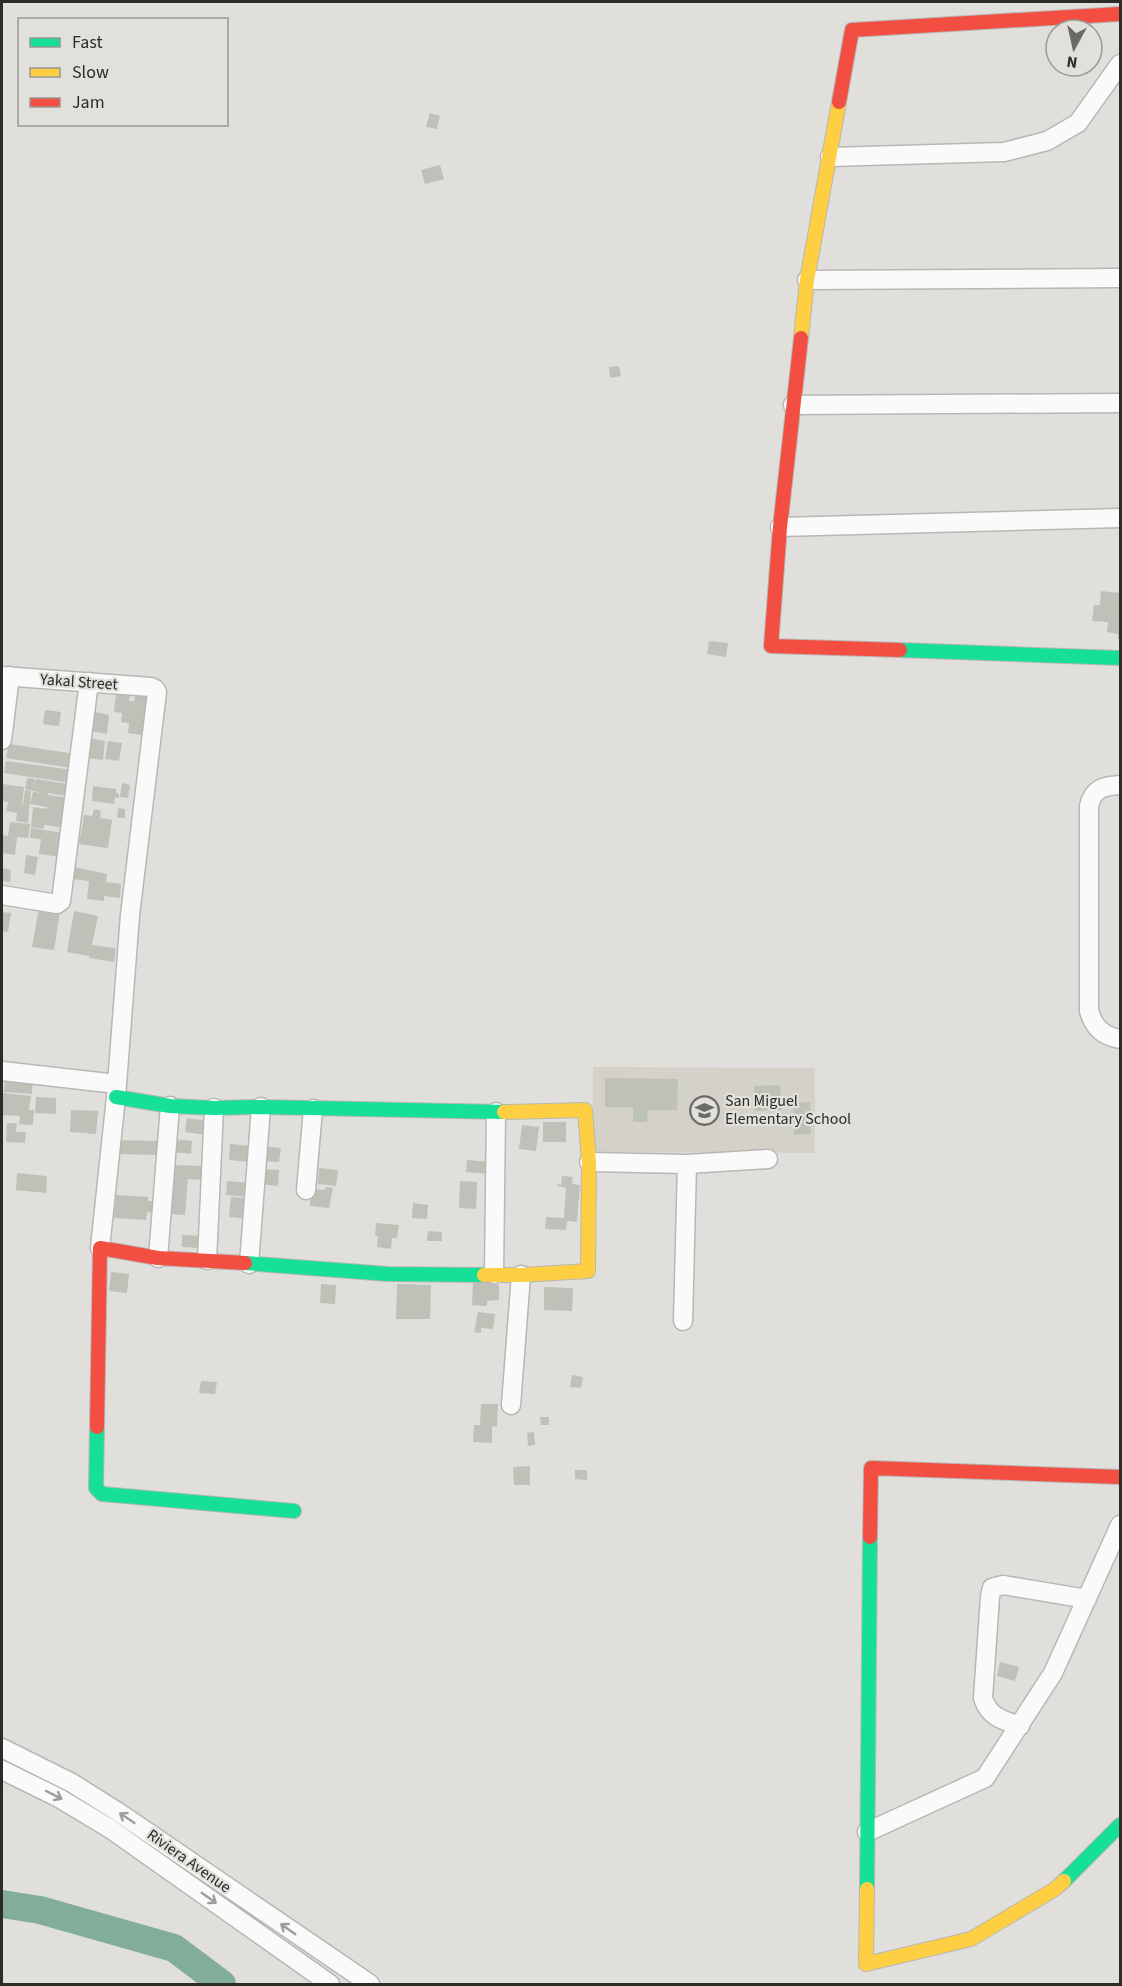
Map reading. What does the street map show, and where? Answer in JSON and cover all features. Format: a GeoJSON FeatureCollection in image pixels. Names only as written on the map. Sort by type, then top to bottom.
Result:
{"type":"FeatureCollection","features":[{"type":"Feature","properties":{"kind":"street"},"geometry":{"type":"LineString","coordinates":[[1120,14],[852,30],[807,280],[780,527],[771,646],[1120,658]]}},
{"type":"Feature","properties":{"kind":"street"},"geometry":{"type":"LineString","coordinates":[[830,157],[1004,152],[1047,141],[1078,123],[1120,64]]}},
{"type":"Feature","properties":{"kind":"street"},"geometry":{"type":"LineString","coordinates":[[807,280],[1120,278]]}},
{"type":"Feature","properties":{"kind":"street"},"geometry":{"type":"LineString","coordinates":[[793,405],[1120,403]]}},
{"type":"Feature","properties":{"kind":"street"},"geometry":{"type":"LineString","coordinates":[[780,527],[1120,518]]}},
{"type":"Feature","properties":{"kind":"street"},"geometry":{"type":"LineString","coordinates":[[2,740],[6,676]]}},
{"type":"Feature","properties":{"kind":"street","name":"Yakal Street"},"geometry":{"type":"LineString","coordinates":[[6,676],[155,688],[158,693],[130,915],[116,1091]]}},
{"type":"Feature","properties":{"kind":"street"},"geometry":{"type":"LineString","coordinates":[[2,895],[57,904],[61,901],[89,682]]}},
{"type":"Feature","properties":{"kind":"street"},"geometry":{"type":"LineString","coordinates":[[1120,785],[1103,786],[1091,798],[1089,806],[1089,1011],[1093,1024],[1109,1037],[1120,1039]]}},
{"type":"Feature","properties":{"kind":"street"},"geometry":{"type":"LineString","coordinates":[[2,1071],[116,1091],[170,1106],[496,1112],[585,1110],[589,1162],[588,1270],[521,1275],[388,1274],[158,1258],[100,1248]]}},
{"type":"Feature","properties":{"kind":"street"},"geometry":{"type":"LineString","coordinates":[[116,1091],[100,1248],[96,1488],[102,1494],[294,1510]]}},
{"type":"Feature","properties":{"kind":"street"},"geometry":{"type":"LineString","coordinates":[[158,1258],[170,1106]]}},
{"type":"Feature","properties":{"kind":"street"},"geometry":{"type":"LineString","coordinates":[[249,1264],[261,1107]]}},
{"type":"Feature","properties":{"kind":"street"},"geometry":{"type":"LineString","coordinates":[[207,1260],[214,1108]]}},
{"type":"Feature","properties":{"kind":"street"},"geometry":{"type":"LineString","coordinates":[[306,1190],[313,1109]]}},
{"type":"Feature","properties":{"kind":"street"},"geometry":{"type":"LineString","coordinates":[[494,1274],[496,1112]]}},
{"type":"Feature","properties":{"kind":"street"},"geometry":{"type":"LineString","coordinates":[[589,1162],[687,1164],[768,1159]]}},
{"type":"Feature","properties":{"kind":"street"},"geometry":{"type":"LineString","coordinates":[[682,1321],[687,1164]]}},
{"type":"Feature","properties":{"kind":"street"},"geometry":{"type":"LineString","coordinates":[[511,1405],[521,1275]]}},
{"type":"Feature","properties":{"kind":"street"},"geometry":{"type":"LineString","coordinates":[[1120,1477],[871,1468],[866,1964],[971,1939],[1055,1889],[1120,1825]]}},
{"type":"Feature","properties":{"kind":"street"},"geometry":{"type":"LineString","coordinates":[[867,1832],[985,1778],[1053,1673],[1120,1525]]}},
{"type":"Feature","properties":{"kind":"street"},"geometry":{"type":"LineString","coordinates":[[1020,1726],[994,1717],[986,1707],[983,1698],[992,1588],[1003,1585],[1087,1599]]}},
{"type":"Feature","properties":{"kind":"street","name":"Riviera Avenue"},"geometry":{"type":"LineString","coordinates":[[2,1748],[91,1794],[370,1984]]}},
{"type":"Feature","properties":{"kind":"street","name":"Riviera Avenue"},"geometry":{"type":"LineString","coordinates":[[2,1770],[59,1798],[109,1828],[322,1983]]}},
{"type":"Feature","properties":{"kind":"street"},"geometry":{"type":"LineString","coordinates":[[322,1983],[336,1962]]}},
{"type":"Feature","properties":{"kind":"shaded area","name":"San Miguel Elementary School"},"geometry":{"type":"Polygon","coordinates":[[[593,1067],[815,1068],[815,1153],[592,1152],[593,1067]]]}},
{"type":"Feature","properties":{"kind":"building"},"geometry":{"type":"Polygon","coordinates":[[[430,113],[440,116],[437,129],[426,127],[430,113]]]}},
{"type":"Feature","properties":{"kind":"building"},"geometry":{"type":"Polygon","coordinates":[[[440,165],[444,179],[425,184],[421,170],[440,165]]]}},
{"type":"Feature","properties":{"kind":"building"},"geometry":{"type":"Polygon","coordinates":[[[619,366],[621,376],[610,378],[609,367],[619,366]]]}},
{"type":"Feature","properties":{"kind":"building"},"geometry":{"type":"Polygon","coordinates":[[[1101,591],[1120,593],[1120,639],[1118,639],[1118,634],[1107,632],[1108,622],[1092,621],[1094,605],[1100,605],[1101,591]]]}},
{"type":"Feature","properties":{"kind":"building"},"geometry":{"type":"Polygon","coordinates":[[[709,641],[728,643],[726,657],[707,654],[709,641]]]}},
{"type":"Feature","properties":{"kind":"building"},"geometry":{"type":"Polygon","coordinates":[[[136,691],[153,694],[149,736],[128,733],[129,723],[121,722],[122,713],[114,712],[116,694],[130,696],[129,701],[134,701],[136,691]]]}},
{"type":"Feature","properties":{"kind":"building"},"geometry":{"type":"Polygon","coordinates":[[[45,710],[61,712],[59,726],[43,724],[45,710]]]}},
{"type":"Feature","properties":{"kind":"building"},"geometry":{"type":"Polygon","coordinates":[[[95,712],[109,715],[107,734],[92,731],[95,712]]]}},
{"type":"Feature","properties":{"kind":"building"},"geometry":{"type":"Polygon","coordinates":[[[88,738],[105,741],[103,760],[85,758],[88,738]]]}},
{"type":"Feature","properties":{"kind":"building"},"geometry":{"type":"Polygon","coordinates":[[[108,741],[122,743],[119,761],[105,759],[108,741]]]}},
{"type":"Feature","properties":{"kind":"building"},"geometry":{"type":"Polygon","coordinates":[[[9,744],[75,754],[72,768],[6,758],[9,744]]]}},
{"type":"Feature","properties":{"kind":"building"},"geometry":{"type":"Polygon","coordinates":[[[6,761],[73,770],[71,783],[4,773],[6,761]]]}},
{"type":"Feature","properties":{"kind":"building"},"geometry":{"type":"Polygon","coordinates":[[[27,778],[35,779],[34,788],[36,779],[74,785],[72,797],[48,793],[48,795],[70,798],[66,828],[44,825],[44,829],[31,827],[33,807],[47,809],[47,807],[30,804],[33,792],[43,793],[25,789],[27,778]]]}},
{"type":"Feature","properties":{"kind":"building"},"geometry":{"type":"Polygon","coordinates":[[[122,783],[130,785],[128,798],[120,797],[122,783]]]}},
{"type":"Feature","properties":{"kind":"building"},"geometry":{"type":"Polygon","coordinates":[[[3,784],[24,787],[23,805],[25,790],[31,791],[28,823],[16,821],[17,813],[6,811],[8,802],[2,801],[3,784]]]}},
{"type":"Feature","properties":{"kind":"building"},"geometry":{"type":"Polygon","coordinates":[[[93,786],[116,789],[119,798],[115,797],[114,804],[92,801],[93,786]]]}},
{"type":"Feature","properties":{"kind":"building"},"geometry":{"type":"Polygon","coordinates":[[[118,808],[125,809],[125,818],[117,818],[118,808]]]}},
{"type":"Feature","properties":{"kind":"building"},"geometry":{"type":"Polygon","coordinates":[[[94,809],[101,811],[100,818],[112,820],[108,848],[79,844],[84,815],[92,816],[94,809]]]}},
{"type":"Feature","properties":{"kind":"building"},"geometry":{"type":"Polygon","coordinates":[[[10,822],[30,824],[28,838],[17,837],[15,855],[2,853],[2,835],[8,836],[10,822]]]}},
{"type":"Feature","properties":{"kind":"building"},"geometry":{"type":"Polygon","coordinates":[[[31,828],[64,833],[61,857],[39,854],[41,839],[30,838],[31,828]]]}},
{"type":"Feature","properties":{"kind":"building"},"geometry":{"type":"Polygon","coordinates":[[[26,855],[38,857],[35,875],[24,873],[26,855]]]}},
{"type":"Feature","properties":{"kind":"building"},"geometry":{"type":"Polygon","coordinates":[[[74,867],[107,874],[106,882],[121,884],[120,898],[104,896],[104,901],[87,899],[89,881],[73,879],[74,867]]]}},
{"type":"Feature","properties":{"kind":"building"},"geometry":{"type":"Polygon","coordinates":[[[2,868],[11,870],[10,882],[2,881],[2,868]]]}},
{"type":"Feature","properties":{"kind":"building"},"geometry":{"type":"Polygon","coordinates":[[[39,908],[60,912],[54,950],[32,947],[39,908]]]}},
{"type":"Feature","properties":{"kind":"building"},"geometry":{"type":"Polygon","coordinates":[[[74,911],[98,916],[92,945],[116,948],[114,962],[67,952],[74,911]]]}},
{"type":"Feature","properties":{"kind":"building"},"geometry":{"type":"Polygon","coordinates":[[[2,912],[11,913],[8,932],[2,931],[2,912]]]}},
{"type":"Feature","properties":{"kind":"building"},"geometry":{"type":"Polygon","coordinates":[[[5,1076],[33,1078],[32,1094],[4,1092],[5,1076]]]}},
{"type":"Feature","properties":{"kind":"building"},"geometry":{"type":"Polygon","coordinates":[[[605,1078],[678,1079],[677,1110],[648,1110],[647,1122],[633,1122],[633,1107],[605,1107],[605,1078]]]}},
{"type":"Feature","properties":{"kind":"building"},"geometry":{"type":"Polygon","coordinates":[[[780,1085],[782,1110],[755,1111],[754,1086],[780,1085]]]}},
{"type":"Feature","properties":{"kind":"building"},"geometry":{"type":"Polygon","coordinates":[[[3,1093],[31,1096],[29,1110],[34,1110],[33,1125],[19,1124],[20,1116],[2,1115],[3,1093]]]}},
{"type":"Feature","properties":{"kind":"building"},"geometry":{"type":"Polygon","coordinates":[[[36,1097],[56,1098],[56,1114],[35,1113],[36,1097]]]}},
{"type":"Feature","properties":{"kind":"building"},"geometry":{"type":"Polygon","coordinates":[[[810,1102],[811,1134],[794,1135],[793,1103],[810,1102]]]}},
{"type":"Feature","properties":{"kind":"building"},"geometry":{"type":"Polygon","coordinates":[[[71,1110],[98,1111],[96,1134],[70,1132],[71,1110]]]}},
{"type":"Feature","properties":{"kind":"building"},"geometry":{"type":"Polygon","coordinates":[[[187,1118],[207,1121],[206,1135],[185,1132],[187,1118]]]}},
{"type":"Feature","properties":{"kind":"building"},"geometry":{"type":"Polygon","coordinates":[[[543,1122],[566,1122],[566,1142],[543,1142],[543,1122]]]}},
{"type":"Feature","properties":{"kind":"building"},"geometry":{"type":"Polygon","coordinates":[[[7,1123],[17,1123],[16,1132],[26,1132],[25,1143],[6,1142],[7,1123]]]}},
{"type":"Feature","properties":{"kind":"building"},"geometry":{"type":"Polygon","coordinates":[[[522,1125],[539,1127],[536,1151],[519,1149],[522,1125]]]}},
{"type":"Feature","properties":{"kind":"building"},"geometry":{"type":"Polygon","coordinates":[[[174,1139],[192,1141],[191,1154],[173,1152],[174,1139]]]}},
{"type":"Feature","properties":{"kind":"building"},"geometry":{"type":"Polygon","coordinates":[[[115,1140],[158,1141],[157,1155],[115,1154],[115,1140]]]}},
{"type":"Feature","properties":{"kind":"building"},"geometry":{"type":"Polygon","coordinates":[[[230,1144],[252,1146],[251,1162],[229,1160],[230,1144]]]}},
{"type":"Feature","properties":{"kind":"building"},"geometry":{"type":"Polygon","coordinates":[[[261,1146],[281,1148],[279,1162],[260,1161],[261,1146]]]}},
{"type":"Feature","properties":{"kind":"building"},"geometry":{"type":"Polygon","coordinates":[[[467,1160],[490,1162],[489,1174],[466,1172],[467,1160]]]}},
{"type":"Feature","properties":{"kind":"building"},"geometry":{"type":"Polygon","coordinates":[[[168,1165],[205,1166],[205,1180],[188,1179],[185,1215],[164,1214],[168,1165]]]}},
{"type":"Feature","properties":{"kind":"building"},"geometry":{"type":"Polygon","coordinates":[[[319,1168],[338,1170],[336,1186],[318,1184],[319,1168]]]}},
{"type":"Feature","properties":{"kind":"building"},"geometry":{"type":"Polygon","coordinates":[[[262,1169],[279,1170],[278,1186],[260,1184],[262,1169]]]}},
{"type":"Feature","properties":{"kind":"building"},"geometry":{"type":"Polygon","coordinates":[[[17,1173],[47,1176],[46,1193],[16,1190],[17,1173]]]}},
{"type":"Feature","properties":{"kind":"building"},"geometry":{"type":"Polygon","coordinates":[[[562,1176],[573,1177],[572,1184],[580,1185],[577,1222],[567,1221],[566,1230],[545,1229],[546,1217],[564,1218],[566,1188],[557,1186],[561,1185],[562,1176]]]}},
{"type":"Feature","properties":{"kind":"building"},"geometry":{"type":"Polygon","coordinates":[[[227,1181],[250,1183],[249,1197],[226,1195],[227,1181]]]}},
{"type":"Feature","properties":{"kind":"building"},"geometry":{"type":"Polygon","coordinates":[[[460,1181],[477,1182],[476,1209],[459,1208],[460,1181]]]}},
{"type":"Feature","properties":{"kind":"building"},"geometry":{"type":"Polygon","coordinates":[[[325,1187],[333,1188],[329,1208],[310,1206],[311,1189],[325,1190],[325,1187]]]}},
{"type":"Feature","properties":{"kind":"building"},"geometry":{"type":"Polygon","coordinates":[[[116,1195],[148,1197],[148,1201],[155,1201],[154,1213],[147,1212],[146,1220],[114,1218],[116,1195]]]}},
{"type":"Feature","properties":{"kind":"building"},"geometry":{"type":"Polygon","coordinates":[[[231,1197],[253,1199],[251,1219],[229,1217],[231,1197]]]}},
{"type":"Feature","properties":{"kind":"building"},"geometry":{"type":"Polygon","coordinates":[[[413,1203],[428,1205],[427,1219],[412,1218],[413,1203]]]}},
{"type":"Feature","properties":{"kind":"building"},"geometry":{"type":"Polygon","coordinates":[[[376,1223],[399,1225],[397,1238],[392,1238],[391,1249],[377,1247],[376,1223]]]}},
{"type":"Feature","properties":{"kind":"building"},"geometry":{"type":"Polygon","coordinates":[[[428,1231],[442,1232],[442,1241],[427,1241],[428,1231]]]}},
{"type":"Feature","properties":{"kind":"building"},"geometry":{"type":"Polygon","coordinates":[[[182,1235],[199,1236],[198,1248],[182,1247],[182,1235]]]}},
{"type":"Feature","properties":{"kind":"building"},"geometry":{"type":"Polygon","coordinates":[[[111,1272],[129,1274],[127,1293],[109,1291],[111,1272]]]}},
{"type":"Feature","properties":{"kind":"building"},"geometry":{"type":"Polygon","coordinates":[[[473,1280],[499,1285],[499,1300],[487,1301],[487,1306],[472,1305],[473,1280]]]}},
{"type":"Feature","properties":{"kind":"building"},"geometry":{"type":"Polygon","coordinates":[[[321,1284],[336,1285],[335,1304],[320,1303],[321,1284]]]}},
{"type":"Feature","properties":{"kind":"building"},"geometry":{"type":"Polygon","coordinates":[[[397,1284],[431,1285],[430,1319],[396,1319],[397,1284]]]}},
{"type":"Feature","properties":{"kind":"building"},"geometry":{"type":"Polygon","coordinates":[[[544,1287],[573,1288],[572,1311],[544,1310],[544,1287]]]}},
{"type":"Feature","properties":{"kind":"building"},"geometry":{"type":"Polygon","coordinates":[[[478,1312],[495,1314],[493,1329],[481,1328],[481,1333],[474,1332],[478,1312]]]}},
{"type":"Feature","properties":{"kind":"building"},"geometry":{"type":"Polygon","coordinates":[[[572,1375],[583,1377],[581,1388],[570,1387],[572,1375]]]}},
{"type":"Feature","properties":{"kind":"building"},"geometry":{"type":"Polygon","coordinates":[[[201,1381],[217,1382],[215,1394],[199,1393],[201,1381]]]}},
{"type":"Feature","properties":{"kind":"building"},"geometry":{"type":"Polygon","coordinates":[[[481,1404],[498,1404],[497,1427],[492,1426],[492,1443],[473,1442],[474,1425],[480,1425],[481,1404]]]}},
{"type":"Feature","properties":{"kind":"building"},"geometry":{"type":"Polygon","coordinates":[[[540,1417],[549,1417],[549,1425],[541,1425],[540,1417]]]}},
{"type":"Feature","properties":{"kind":"building"},"geometry":{"type":"Polygon","coordinates":[[[534,1432],[535,1445],[528,1446],[527,1433],[534,1432]]]}},
{"type":"Feature","properties":{"kind":"building"},"geometry":{"type":"Polygon","coordinates":[[[530,1466],[530,1485],[514,1485],[513,1467],[530,1466]]]}},
{"type":"Feature","properties":{"kind":"building"},"geometry":{"type":"Polygon","coordinates":[[[575,1470],[587,1470],[587,1480],[575,1479],[575,1470]]]}},
{"type":"Feature","properties":{"kind":"building"},"geometry":{"type":"Polygon","coordinates":[[[1000,1662],[1019,1667],[1015,1681],[997,1676],[1000,1662]]]}},
{"type":"Feature","properties":{"kind":"waterway"},"geometry":{"type":"LineString","coordinates":[[2,1904],[40,1910],[174,1948],[222,1984]]}},
{"type":"Feature","properties":{"kind":"traffic: fast"},"geometry":{"type":"LineString","coordinates":[[900,650],[1120,658]]}},
{"type":"Feature","properties":{"kind":"traffic: fast"},"geometry":{"type":"LineString","coordinates":[[116,1097],[170,1106],[214,1108],[504,1112]]}},
{"type":"Feature","properties":{"kind":"traffic: fast"},"geometry":{"type":"LineString","coordinates":[[245,1263],[388,1274],[484,1275]]}},
{"type":"Feature","properties":{"kind":"traffic: fast"},"geometry":{"type":"LineString","coordinates":[[97,1427],[96,1488],[102,1494],[294,1511]]}},
{"type":"Feature","properties":{"kind":"traffic: fast"},"geometry":{"type":"LineString","coordinates":[[867,1889],[870,1537]]}},
{"type":"Feature","properties":{"kind":"traffic: fast"},"geometry":{"type":"LineString","coordinates":[[1064,1881],[1120,1825]]}},
{"type":"Feature","properties":{"kind":"traffic: slow"},"geometry":{"type":"LineString","coordinates":[[801,338],[807,280],[839,102]]}},
{"type":"Feature","properties":{"kind":"traffic: slow"},"geometry":{"type":"LineString","coordinates":[[484,1275],[588,1271],[589,1162],[585,1110],[504,1112]]}},
{"type":"Feature","properties":{"kind":"traffic: slow"},"geometry":{"type":"LineString","coordinates":[[867,1889],[866,1964],[971,1939],[1055,1889],[1064,1881]]}},
{"type":"Feature","properties":{"kind":"traffic: jam"},"geometry":{"type":"LineString","coordinates":[[839,102],[852,30],[1120,14]]}},
{"type":"Feature","properties":{"kind":"traffic: jam"},"geometry":{"type":"LineString","coordinates":[[801,338],[780,527],[771,646],[900,650]]}},
{"type":"Feature","properties":{"kind":"traffic: jam"},"geometry":{"type":"LineString","coordinates":[[97,1427],[100,1248],[158,1258],[245,1263]]}},
{"type":"Feature","properties":{"kind":"traffic: jam"},"geometry":{"type":"LineString","coordinates":[[870,1537],[871,1468],[1120,1477]]}},
{"type":"Feature","properties":{"kind":"place","name":"San Miguel Elementary School"},"geometry":{"type":"Point","coordinates":[704,1110]}}]}
